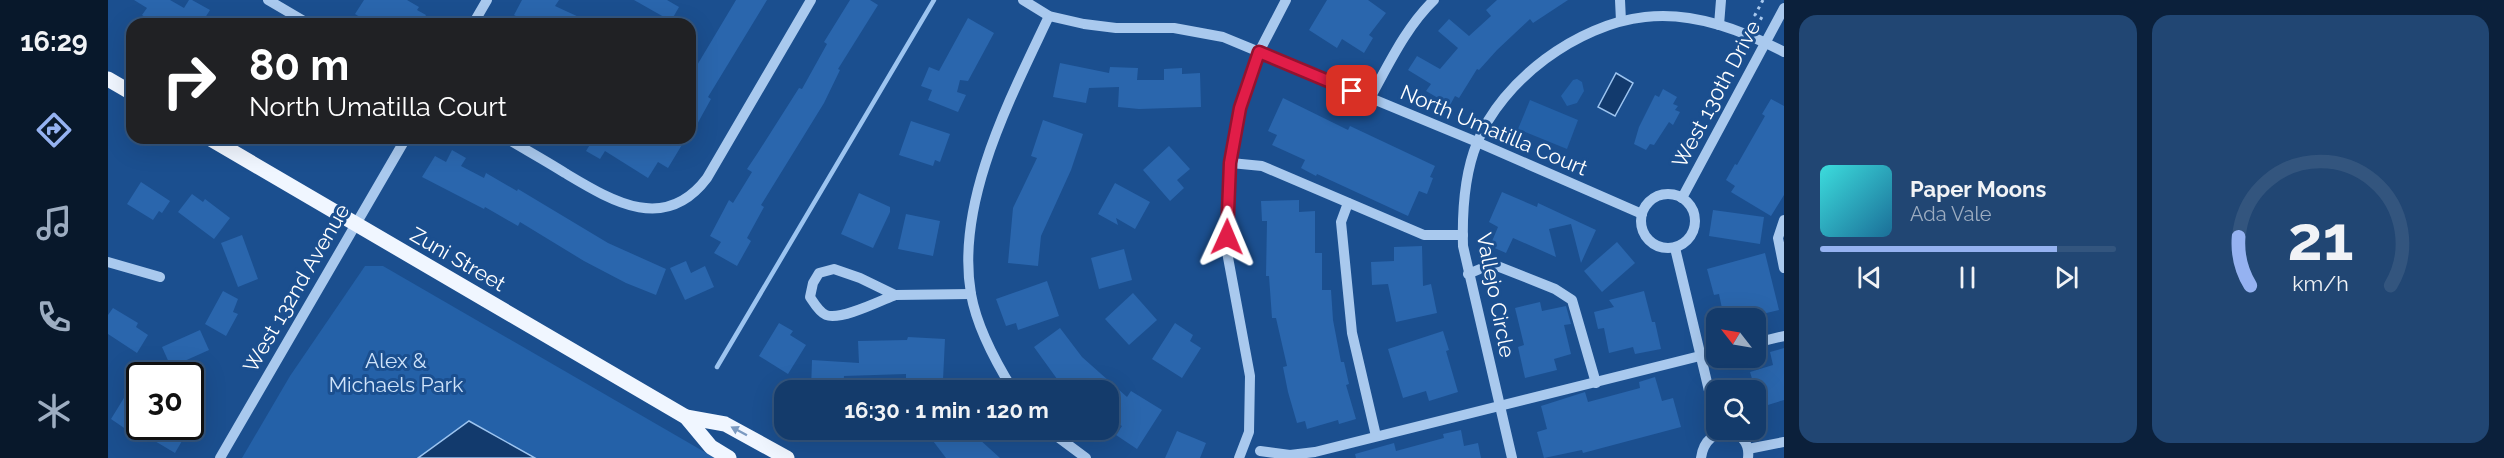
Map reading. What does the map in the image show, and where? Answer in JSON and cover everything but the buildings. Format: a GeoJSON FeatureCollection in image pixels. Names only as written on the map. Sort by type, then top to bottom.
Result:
{"type":"FeatureCollection","features":[{"type":"Feature","properties":{"kind":"main road"},"geometry":{"type":"LineString","coordinates":[[108,79],[126,90]]}},
{"type":"Feature","properties":{"kind":"main road","name":"Zuni Street"},"geometry":{"type":"LineString","coordinates":[[219,144],[686,417],[711,447],[729,458]]}},
{"type":"Feature","properties":{"kind":"main road","name":"Zuni Street"},"geometry":{"type":"LineString","coordinates":[[686,417],[725,424],[787,458]]}},
{"type":"Feature","properties":{"kind":"street"},"geometry":{"type":"LineString","coordinates":[[268,0],[299,18]]}},
{"type":"Feature","properties":{"kind":"street"},"geometry":{"type":"LineString","coordinates":[[476,18],[487,0]]}},
{"type":"Feature","properties":{"kind":"street"},"geometry":{"type":"LineString","coordinates":[[516,144],[614,201],[640,209],[662,208],[687,198],[707,178],[811,0]]}},
{"type":"Feature","properties":{"kind":"street","name":"North Umatilla Court"},"geometry":{"type":"LineString","coordinates":[[1023,0],[1049,16],[1084,24],[1116,28],[1174,28],[1223,38],[1477,142],[1642,214]]}},
{"type":"Feature","properties":{"kind":"street"},"geometry":{"type":"LineString","coordinates":[[1239,458],[1249,432],[1250,376],[1227,252],[1227,194],[1230,163],[1240,108],[1259,52],[1286,0]]}},
{"type":"Feature","properties":{"kind":"street"},"geometry":{"type":"LineString","coordinates":[[1370,98],[1398,46],[1425,8],[1434,0]]}},
{"type":"Feature","properties":{"kind":"street"},"geometry":{"type":"LineString","coordinates":[[1620,0],[1621,21]]}},
{"type":"Feature","properties":{"kind":"street"},"geometry":{"type":"LineString","coordinates":[[1719,25],[1721,0]]}},
{"type":"Feature","properties":{"kind":"street","name":"West 130th Drive"},"geometry":{"type":"LineString","coordinates":[[1682,198],[1784,8]]}},
{"type":"Feature","properties":{"kind":"street"},"geometry":{"type":"LineString","coordinates":[[1008,380],[986,340],[971,294],[970,239],[978,193],[1001,119],[1049,16]]}},
{"type":"Feature","properties":{"kind":"street","name":"Vallejo Circle"},"geometry":{"type":"LineString","coordinates":[[1512,458],[1468,274],[1462,235],[1462,212],[1467,178],[1477,142],[1494,111],[1511,90],[1545,58],[1569,44],[1621,21],[1646,16],[1719,25],[1765,42],[1784,52]]}},
{"type":"Feature","properties":{"kind":"street","name":"West 132nd Avenue"},"geometry":{"type":"LineString","coordinates":[[220,458],[402,144]]}},
{"type":"Feature","properties":{"kind":"street"},"geometry":{"type":"LineString","coordinates":[[1230,163],[1262,166],[1424,235],[1462,235]]}},
{"type":"Feature","properties":{"kind":"street"},"geometry":{"type":"LineString","coordinates":[[1670,194],[1682,198],[1690,205],[1695,215],[1692,236],[1684,244],[1675,248],[1661,248],[1648,241],[1642,228],[1642,214],[1648,203],[1658,196],[1670,194]]}},
{"type":"Feature","properties":{"kind":"street"},"geometry":{"type":"LineString","coordinates":[[1348,203],[1341,222],[1351,322],[1376,436]]}},
{"type":"Feature","properties":{"kind":"street"},"geometry":{"type":"LineString","coordinates":[[1784,220],[1778,238],[1784,268]]}},
{"type":"Feature","properties":{"kind":"street"},"geometry":{"type":"LineString","coordinates":[[1675,248],[1707,380]]}},
{"type":"Feature","properties":{"kind":"street"},"geometry":{"type":"LineString","coordinates":[[108,262],[160,277]]}},
{"type":"Feature","properties":{"kind":"street"},"geometry":{"type":"LineString","coordinates":[[1468,274],[1492,264],[1555,289],[1572,300],[1596,382]]}},
{"type":"Feature","properties":{"kind":"street"},"geometry":{"type":"LineString","coordinates":[[895,295],[861,278],[834,269],[819,273],[813,283],[810,297],[826,315],[838,316],[895,295],[971,294]]}},
{"type":"Feature","properties":{"kind":"street"},"geometry":{"type":"LineString","coordinates":[[1766,340],[1784,336]]}},
{"type":"Feature","properties":{"kind":"street"},"geometry":{"type":"LineString","coordinates":[[1249,432],[1260,455],[1315,452],[1706,355]]}},
{"type":"Feature","properties":{"kind":"street"},"geometry":{"type":"LineString","coordinates":[[1062,440],[1086,458]]}},
{"type":"Feature","properties":{"kind":"street"},"geometry":{"type":"LineString","coordinates":[[1701,458],[1703,446],[1707,440]]}},
{"type":"Feature","properties":{"kind":"street"},"geometry":{"type":"LineString","coordinates":[[1741,440],[1748,454],[1784,442]]}},
{"type":"Feature","properties":{"kind":"green space"},"geometry":{"type":"Polygon","coordinates":[[[1577,79],[1582,82],[1584,91],[1577,103],[1567,106],[1561,96],[1573,80],[1577,79]]]}},
{"type":"Feature","properties":{"kind":"green space"},"geometry":{"type":"Polygon","coordinates":[[[1530,100],[1578,120],[1567,149],[1518,129],[1530,100]]]}},
{"type":"Feature","properties":{"kind":"green space","name":"Alex & Michaels Park"},"geometry":{"type":"Polygon","coordinates":[[[365,266],[383,266],[715,458],[242,458],[290,376],[365,266]]]}},
{"type":"Feature","properties":{"kind":"shaded area"},"geometry":{"type":"Polygon","coordinates":[[[1616,73],[1633,83],[1615,116],[1598,107],[1616,73]]]}},
{"type":"Feature","properties":{"kind":"shaded area"},"geometry":{"type":"Polygon","coordinates":[[[469,421],[535,458],[418,458],[469,421]]]}},
{"type":"Feature","properties":{"kind":"waterway"},"geometry":{"type":"LineString","coordinates":[[717,367],[934,0]]}},
{"type":"Feature","properties":{"kind":"route"},"geometry":{"type":"LineString","coordinates":[[1227,237],[1230,163],[1240,108],[1259,52],[1352,91]]}}]}
